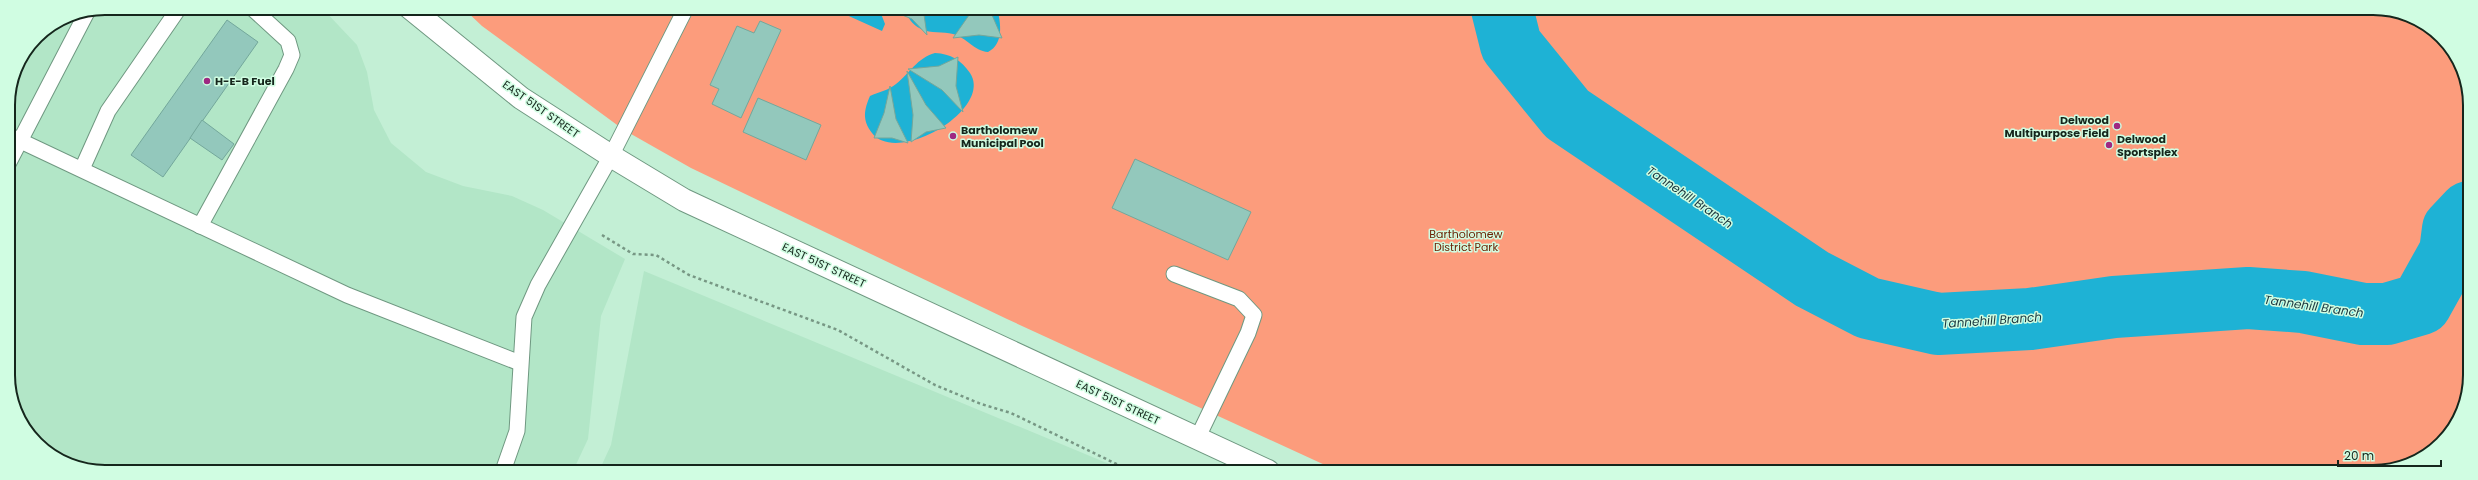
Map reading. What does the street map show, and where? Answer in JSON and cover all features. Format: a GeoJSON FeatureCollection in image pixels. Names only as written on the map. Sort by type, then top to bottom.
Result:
{"type":"FeatureCollection","features":[{"type":"Feature","properties":{"kind":"main road","name":"EAST 51ST STREET"},"geometry":{"type":"LineString","coordinates":[[419,15],[521,98],[611,156],[684,200],[1253,465]]}},
{"type":"Feature","properties":{"kind":"lane"},"geometry":{"type":"LineString","coordinates":[[82,169],[108,111],[174,15]]}},
{"type":"Feature","properties":{"kind":"lane"},"geometry":{"type":"LineString","coordinates":[[200,226],[286,69],[292,55],[288,40],[260,15]]}},
{"type":"Feature","properties":{"kind":"lane"},"geometry":{"type":"LineString","coordinates":[[505,465],[517,431],[520,397],[520,363],[524,318],[538,285],[611,156],[682,15]]}},
{"type":"Feature","properties":{"kind":"lane"},"geometry":{"type":"LineString","coordinates":[[84,18],[15,138],[347,295],[520,363]]}},
{"type":"Feature","properties":{"kind":"lane"},"geometry":{"type":"LineString","coordinates":[[1174,274],[1239,299],[1254,315],[1248,334],[1197,439]]}},
{"type":"Feature","properties":{"kind":"path"},"geometry":{"type":"LineString","coordinates":[[602,235],[633,254],[656,255],[689,275],[838,330],[935,385],[981,404],[1011,413],[1119,465]]}},
{"type":"Feature","properties":{"kind":"shaded area"},"geometry":{"type":"Polygon","coordinates":[[[329,15],[357,45],[367,72],[374,110],[391,143],[426,172],[463,186],[512,196],[543,210],[625,259],[601,316],[588,439],[576,465],[105,465],[82,462],[65,456],[55,450],[41,439],[24,415],[17,393],[15,375],[15,105],[18,82],[30,55],[41,41],[55,30],[65,24],[93,16],[329,15]]]}},
{"type":"Feature","properties":{"kind":"shaded area"},"geometry":{"type":"Polygon","coordinates":[[[644,271],[1112,465],[602,465],[611,445],[644,271]]]}},
{"type":"Feature","properties":{"kind":"green space","name":"Bartholomew District Park"},"geometry":{"type":"Polygon","coordinates":[[[470,15],[2373,15],[2391,17],[2413,24],[2432,37],[2441,46],[2451,60],[2461,87],[2463,99],[2463,375],[2460,398],[2451,420],[2441,434],[2432,443],[2413,456],[2391,463],[2373,465],[1325,465],[1007,319],[691,168],[624,130],[482,26],[470,15]]]}},
{"type":"Feature","properties":{"kind":"water"},"geometry":{"type":"Polygon","coordinates":[[[847,15],[882,15],[885,24],[882,31],[847,15]]]}},
{"type":"Feature","properties":{"kind":"water"},"geometry":{"type":"Polygon","coordinates":[[[907,15],[999,15],[999,39],[997,44],[988,52],[983,51],[974,47],[958,36],[949,33],[925,31],[910,20],[907,15]]]}},
{"type":"Feature","properties":{"kind":"water"},"geometry":{"type":"Polygon","coordinates":[[[935,53],[955,58],[970,73],[974,87],[968,102],[956,117],[939,129],[920,138],[901,143],[884,141],[872,133],[865,119],[865,110],[870,96],[893,86],[923,58],[935,53]]]}},
{"type":"Feature","properties":{"kind":"building"},"geometry":{"type":"Polygon","coordinates":[[[902,15],[924,15],[927,35],[912,19],[902,15]]]}},
{"type":"Feature","properties":{"kind":"building"},"geometry":{"type":"Polygon","coordinates":[[[969,15],[992,15],[1002,38],[979,35],[953,38],[969,15]]]}},
{"type":"Feature","properties":{"kind":"building","name":"H-E-B Fuel"},"geometry":{"type":"Polygon","coordinates":[[[227,20],[258,42],[163,177],[131,155],[227,20]]]}},
{"type":"Feature","properties":{"kind":"building"},"geometry":{"type":"Polygon","coordinates":[[[760,21],[781,30],[741,118],[712,104],[719,89],[710,85],[737,26],[754,33],[760,21]]]}},
{"type":"Feature","properties":{"kind":"building"},"geometry":{"type":"Polygon","coordinates":[[[958,57],[956,86],[963,112],[942,90],[908,69],[939,66],[958,57]]]}},
{"type":"Feature","properties":{"kind":"building"},"geometry":{"type":"Polygon","coordinates":[[[907,71],[926,105],[946,128],[926,132],[911,142],[913,115],[907,71]]]}},
{"type":"Feature","properties":{"kind":"building"},"geometry":{"type":"Polygon","coordinates":[[[890,86],[896,119],[908,143],[892,138],[874,138],[884,113],[890,86]]]}},
{"type":"Feature","properties":{"kind":"building"},"geometry":{"type":"Polygon","coordinates":[[[758,98],[821,125],[806,160],[743,132],[758,98]]]}},
{"type":"Feature","properties":{"kind":"building"},"geometry":{"type":"Polygon","coordinates":[[[202,120],[234,144],[222,160],[190,138],[202,120]]]}},
{"type":"Feature","properties":{"kind":"building"},"geometry":{"type":"Polygon","coordinates":[[[1135,159],[1251,212],[1228,260],[1112,208],[1135,159]]]}},
{"type":"Feature","properties":{"kind":"waterway","name":"Tannehill Branch"},"geometry":{"type":"LineString","coordinates":[[1504,15],[1511,45],[1567,114],[1812,279],[1868,308],[1938,324],[2030,319],[2114,307],[2248,298],[2303,302],[2363,314],[2387,314],[2421,304],[2450,252],[2453,229],[2463,218]]}},
{"type":"Feature","properties":{"kind":"place","name":"H-E-B Fuel"},"geometry":{"type":"Point","coordinates":[207,81]}},
{"type":"Feature","properties":{"kind":"place","name":"Delwood Multipurpose Field"},"geometry":{"type":"Point","coordinates":[2117,126]}},
{"type":"Feature","properties":{"kind":"place","name":"Bartholomew Municipal Pool"},"geometry":{"type":"Point","coordinates":[953,136]}},
{"type":"Feature","properties":{"kind":"place","name":"Delwood Sportsplex"},"geometry":{"type":"Point","coordinates":[2109,145]}}]}
